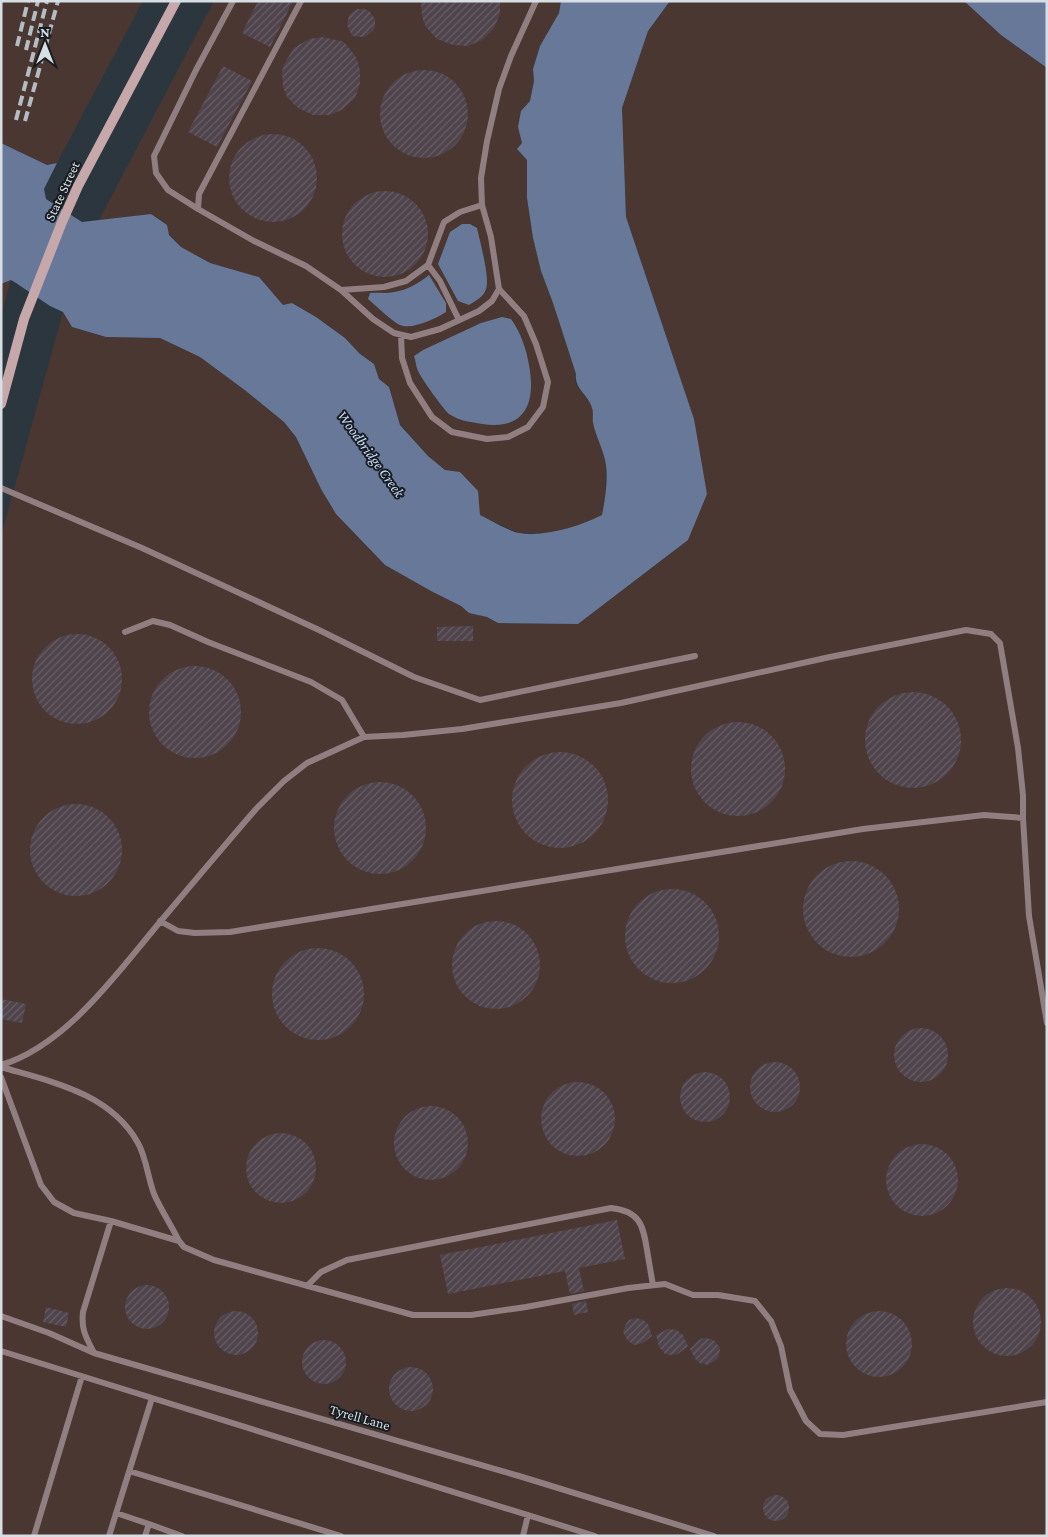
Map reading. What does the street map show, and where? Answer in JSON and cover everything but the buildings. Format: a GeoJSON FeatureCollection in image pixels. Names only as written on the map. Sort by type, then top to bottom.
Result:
{"type":"FeatureCollection","features":[{"type":"Feature","properties":{"kind":"street","name":"State Street"},"geometry":{"type":"LineString","coordinates":[[1,404],[24,319],[47,258],[78,186],[176,1]]}},
{"type":"Feature","properties":{"kind":"lane"},"geometry":{"type":"LineString","coordinates":[[233,1],[196,70],[154,156],[156,173],[168,190],[254,241],[306,266],[342,290],[373,319],[400,335],[411,337],[440,329],[460,320],[479,311],[492,300],[499,289]]}},
{"type":"Feature","properties":{"kind":"lane"},"geometry":{"type":"LineString","coordinates":[[198,209],[199,194],[301,1]]}},
{"type":"Feature","properties":{"kind":"lane"},"geometry":{"type":"LineString","coordinates":[[400,335],[402,358],[410,383],[432,417],[452,432],[487,439],[508,437],[528,427],[543,407],[548,382],[536,344],[524,316],[499,289],[491,237],[482,205],[481,178],[499,89],[511,56],[536,1]]}},
{"type":"Feature","properties":{"kind":"lane"},"geometry":{"type":"LineString","coordinates":[[342,290],[384,287],[406,282],[428,265],[444,222],[460,212],[482,205]]}},
{"type":"Feature","properties":{"kind":"lane"},"geometry":{"type":"LineString","coordinates":[[428,265],[440,282],[460,320]]}},
{"type":"Feature","properties":{"kind":"lane"},"geometry":{"type":"LineString","coordinates":[[1,488],[151,552],[319,630],[414,677],[480,700],[695,656]]}},
{"type":"Feature","properties":{"kind":"lane"},"geometry":{"type":"LineString","coordinates":[[125,632],[152,621],[170,625],[208,642],[312,682],[342,700],[364,736]]}},
{"type":"Feature","properties":{"kind":"lane"},"geometry":{"type":"LineString","coordinates":[[1,1066],[38,1047],[69,1025],[98,995],[256,809],[284,781],[307,762],[364,736],[403,735],[462,729],[621,703],[830,657],[966,630],[991,634],[1000,643],[1018,748],[1023,795],[1029,916],[1047,1023]]}},
{"type":"Feature","properties":{"kind":"lane"},"geometry":{"type":"LineString","coordinates":[[160,921],[178,931],[195,933],[230,932],[552,878],[863,829],[984,815],[1023,818]]}},
{"type":"Feature","properties":{"kind":"lane"},"geometry":{"type":"LineString","coordinates":[[1,1066],[65,1086],[100,1103],[123,1122],[139,1144],[154,1194],[179,1241],[184,1247],[214,1260],[413,1315],[471,1315],[628,1288],[665,1284],[694,1295],[718,1295],[755,1301],[771,1321],[781,1346],[790,1390],[806,1420],[820,1434],[843,1436],[1047,1402]]}},
{"type":"Feature","properties":{"kind":"lane"},"geometry":{"type":"LineString","coordinates":[[1,1077],[41,1185],[54,1202],[74,1213],[111,1221],[179,1241]]}},
{"type":"Feature","properties":{"kind":"lane"},"geometry":{"type":"LineString","coordinates":[[307,1286],[321,1272],[347,1260],[611,1208],[623,1209],[635,1216],[644,1229],[653,1285]]}},
{"type":"Feature","properties":{"kind":"lane"},"geometry":{"type":"LineString","coordinates":[[94,1353],[84,1334],[83,1317],[111,1221]]}},
{"type":"Feature","properties":{"kind":"lane","name":"Tyrell Lane"},"geometry":{"type":"LineString","coordinates":[[1,1316],[49,1333],[94,1353],[519,1476],[714,1536]]}},
{"type":"Feature","properties":{"kind":"lane"},"geometry":{"type":"LineString","coordinates":[[1,1351],[595,1536]]}},
{"type":"Feature","properties":{"kind":"lane"},"geometry":{"type":"LineString","coordinates":[[34,1536],[82,1376]]}},
{"type":"Feature","properties":{"kind":"lane"},"geometry":{"type":"LineString","coordinates":[[109,1536],[152,1398]]}},
{"type":"Feature","properties":{"kind":"lane"},"geometry":{"type":"LineString","coordinates":[[129,1471],[341,1536]]}},
{"type":"Feature","properties":{"kind":"lane"},"geometry":{"type":"LineString","coordinates":[[116,1513],[182,1536]]}},
{"type":"Feature","properties":{"kind":"lane"},"geometry":{"type":"LineString","coordinates":[[522,1536],[528,1515]]}},
{"type":"Feature","properties":{"kind":"lane"},"geometry":{"type":"LineString","coordinates":[[145,1536],[149,1524]]}},
{"type":"Feature","properties":{"kind":"shaded area"},"geometry":{"type":"Polygon","coordinates":[[[1,1],[143,1],[57,163],[47,165],[1,143],[1,1]]]}},
{"type":"Feature","properties":{"kind":"shaded area"},"geometry":{"type":"Polygon","coordinates":[[[214,1],[561,1],[559,13],[540,46],[533,69],[534,81],[530,101],[521,111],[522,143],[527,160],[527,198],[533,238],[541,271],[576,374],[577,386],[587,396],[593,409],[593,421],[606,464],[605,501],[602,516],[585,524],[550,533],[518,533],[480,515],[460,472],[445,470],[428,456],[400,424],[389,387],[379,379],[374,364],[360,354],[345,338],[293,303],[283,305],[259,277],[210,263],[181,247],[151,214],[99,220],[214,1]]]}},
{"type":"Feature","properties":{"kind":"shaded area"},"geometry":{"type":"Polygon","coordinates":[[[670,1],[964,1],[1001,35],[1047,68],[1047,1536],[1,1536],[1,536],[63,312],[72,327],[105,337],[160,338],[200,357],[246,391],[284,422],[296,437],[321,489],[336,514],[385,565],[461,606],[469,613],[487,617],[498,623],[578,624],[688,540],[694,419],[626,217],[624,171],[622,108],[648,31],[670,1]]]}},
{"type":"Feature","properties":{"kind":"shaded area"},"geometry":{"type":"Polygon","coordinates":[[[11,280],[1,316],[1,284],[11,280]]]}},
{"type":"Feature","properties":{"kind":"water","name":"Woodbridge Creek"},"geometry":{"type":"Polygon","coordinates":[[[561,1],[670,1],[648,31],[622,108],[626,217],[694,419],[707,494],[688,540],[578,624],[498,623],[487,617],[469,613],[461,606],[385,565],[336,514],[321,489],[296,437],[284,422],[200,357],[160,338],[106,337],[72,327],[63,312],[50,306],[16,283],[11,280],[1,284],[1,143],[47,165],[57,163],[44,189],[46,199],[82,222],[151,214],[167,225],[169,235],[181,247],[210,263],[259,277],[283,305],[292,303],[316,317],[345,338],[360,354],[374,364],[379,379],[389,387],[400,425],[428,456],[445,470],[460,472],[478,491],[480,515],[519,533],[540,534],[561,530],[602,515],[607,471],[605,460],[593,423],[592,408],[577,384],[576,374],[541,271],[533,238],[527,198],[527,160],[517,149],[522,143],[518,127],[521,111],[530,101],[534,81],[533,69],[540,46],[559,13],[561,1]]]}},
{"type":"Feature","properties":{"kind":"water"},"geometry":{"type":"Polygon","coordinates":[[[964,1],[1047,1],[1047,68],[1001,35],[964,1]]]}},
{"type":"Feature","properties":{"kind":"water"},"geometry":{"type":"Polygon","coordinates":[[[462,224],[470,224],[477,228],[487,276],[485,292],[469,305],[458,301],[438,264],[450,232],[462,224]]]}},
{"type":"Feature","properties":{"kind":"water"},"geometry":{"type":"Polygon","coordinates":[[[429,275],[446,303],[446,312],[430,321],[411,326],[397,324],[368,299],[370,293],[391,293],[404,290],[429,275]]]}},
{"type":"Feature","properties":{"kind":"water"},"geometry":{"type":"Polygon","coordinates":[[[502,317],[511,319],[525,347],[531,378],[531,391],[525,411],[509,423],[497,425],[482,424],[457,418],[446,411],[428,387],[418,371],[414,356],[481,323],[502,317]]]}},
{"type":"Feature","properties":{"kind":"railway"},"geometry":{"type":"LineString","coordinates":[[17,46],[28,1]]}},
{"type":"Feature","properties":{"kind":"railway"},"geometry":{"type":"LineString","coordinates":[[26,50],[38,1]]}},
{"type":"Feature","properties":{"kind":"railway"},"geometry":{"type":"LineString","coordinates":[[16,120],[47,1]]}},
{"type":"Feature","properties":{"kind":"railway"},"geometry":{"type":"LineString","coordinates":[[25,121],[58,1]]}}]}
